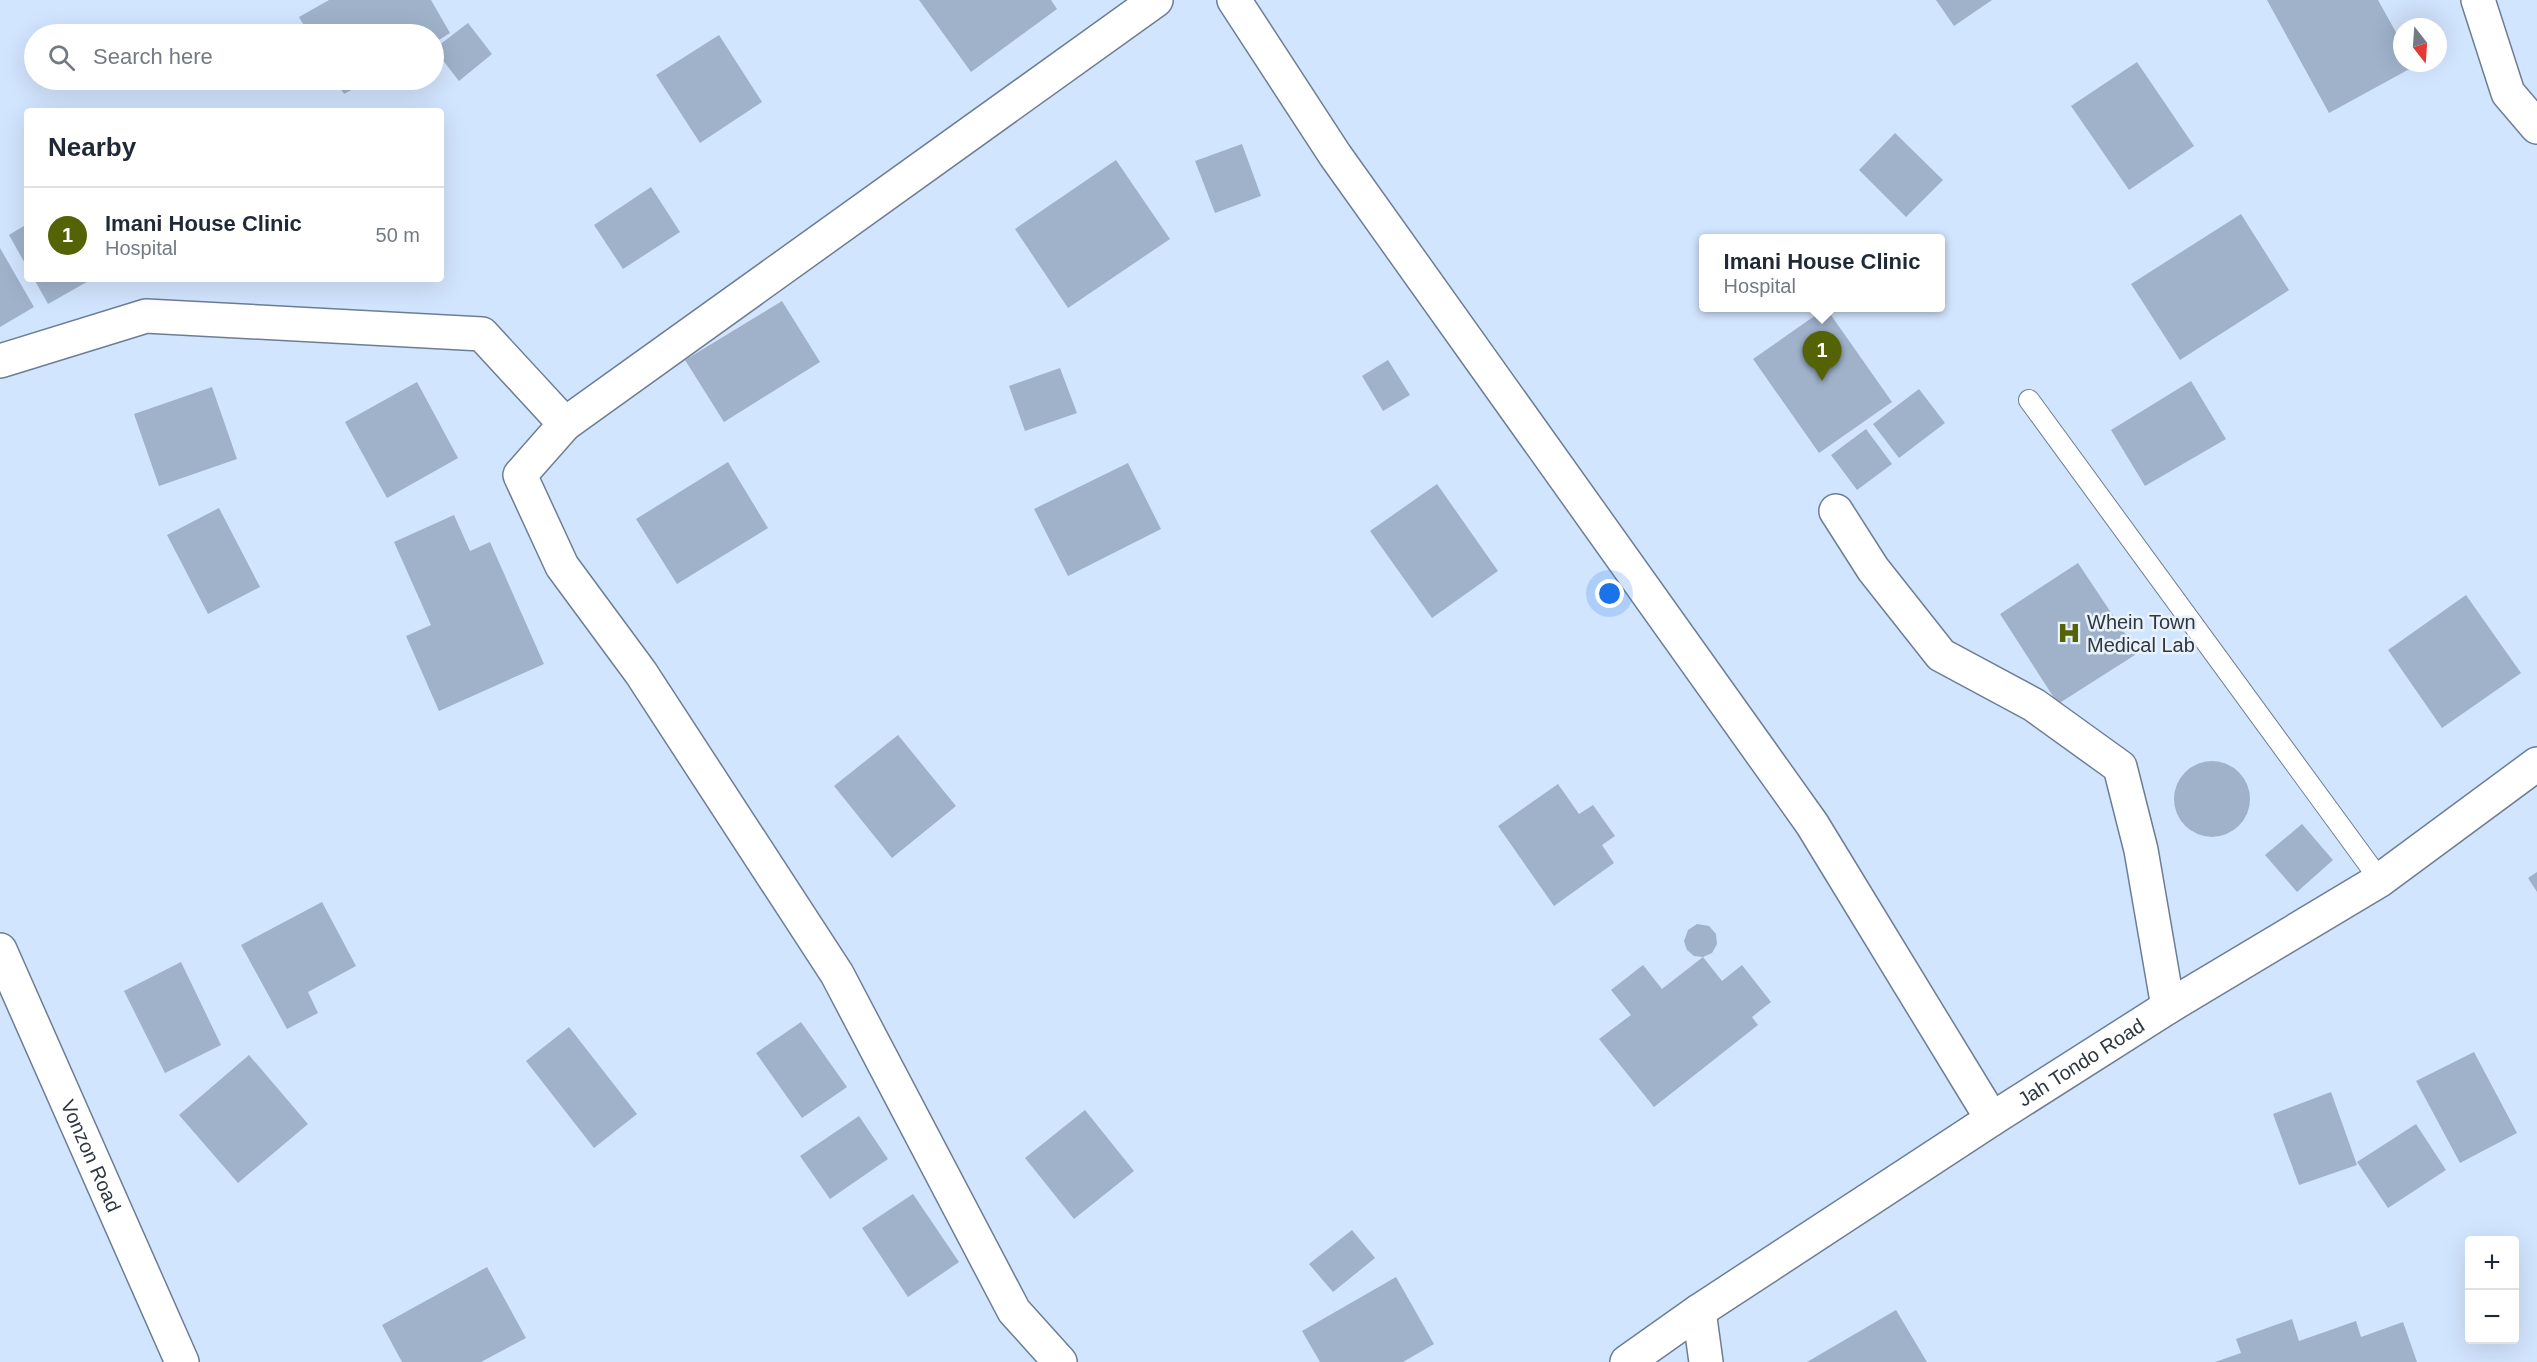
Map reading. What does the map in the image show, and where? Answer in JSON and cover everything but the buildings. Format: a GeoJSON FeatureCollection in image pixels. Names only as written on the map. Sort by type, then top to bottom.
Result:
{"type":"FeatureCollection","features":[{"type":"Feature","properties":{"kind":"street"},"geometry":{"type":"LineString","coordinates":[[1060,1362],[1014,1311],[837,974],[641,673],[561,566],[520,475],[566,424],[1156,0]]}},
{"type":"Feature","properties":{"kind":"street"},"geometry":{"type":"LineString","coordinates":[[1234,0],[1335,155],[1812,824],[1992,1119]]}},
{"type":"Feature","properties":{"kind":"street"},"geometry":{"type":"LineString","coordinates":[[2478,0],[2508,93],[2537,127]]}},
{"type":"Feature","properties":{"kind":"street"},"geometry":{"type":"LineString","coordinates":[[0,361],[146,316],[482,334],[566,424]]}},
{"type":"Feature","properties":{"kind":"street"},"geometry":{"type":"LineString","coordinates":[[1836,511],[1873,569],[1941,656],[2034,705],[2120,767],[2141,850],[2168,1008]]}},
{"type":"Feature","properties":{"kind":"street","name":"Jah Tondo Road"},"geometry":{"type":"LineString","coordinates":[[1627,1362],[1699,1311],[1992,1119],[2168,1008],[2380,879],[2537,764]]}},
{"type":"Feature","properties":{"kind":"street","name":"Vonzon Road"},"geometry":{"type":"LineString","coordinates":[[0,950],[34,1022],[182,1362]]}},
{"type":"Feature","properties":{"kind":"street"},"geometry":{"type":"LineString","coordinates":[[1699,1311],[1706,1362]]}},
{"type":"Feature","properties":{"kind":"lane"},"geometry":{"type":"LineString","coordinates":[[2029,400],[2380,879]]}},
{"type":"Feature","properties":{"kind":"place","name":"Imani House Clinic"},"geometry":{"type":"Point","coordinates":[1822,381]}},
{"type":"Feature","properties":{"kind":"place","name":"Whein Town Medical Lab"},"geometry":{"type":"Point","coordinates":[2069,633]}}]}
